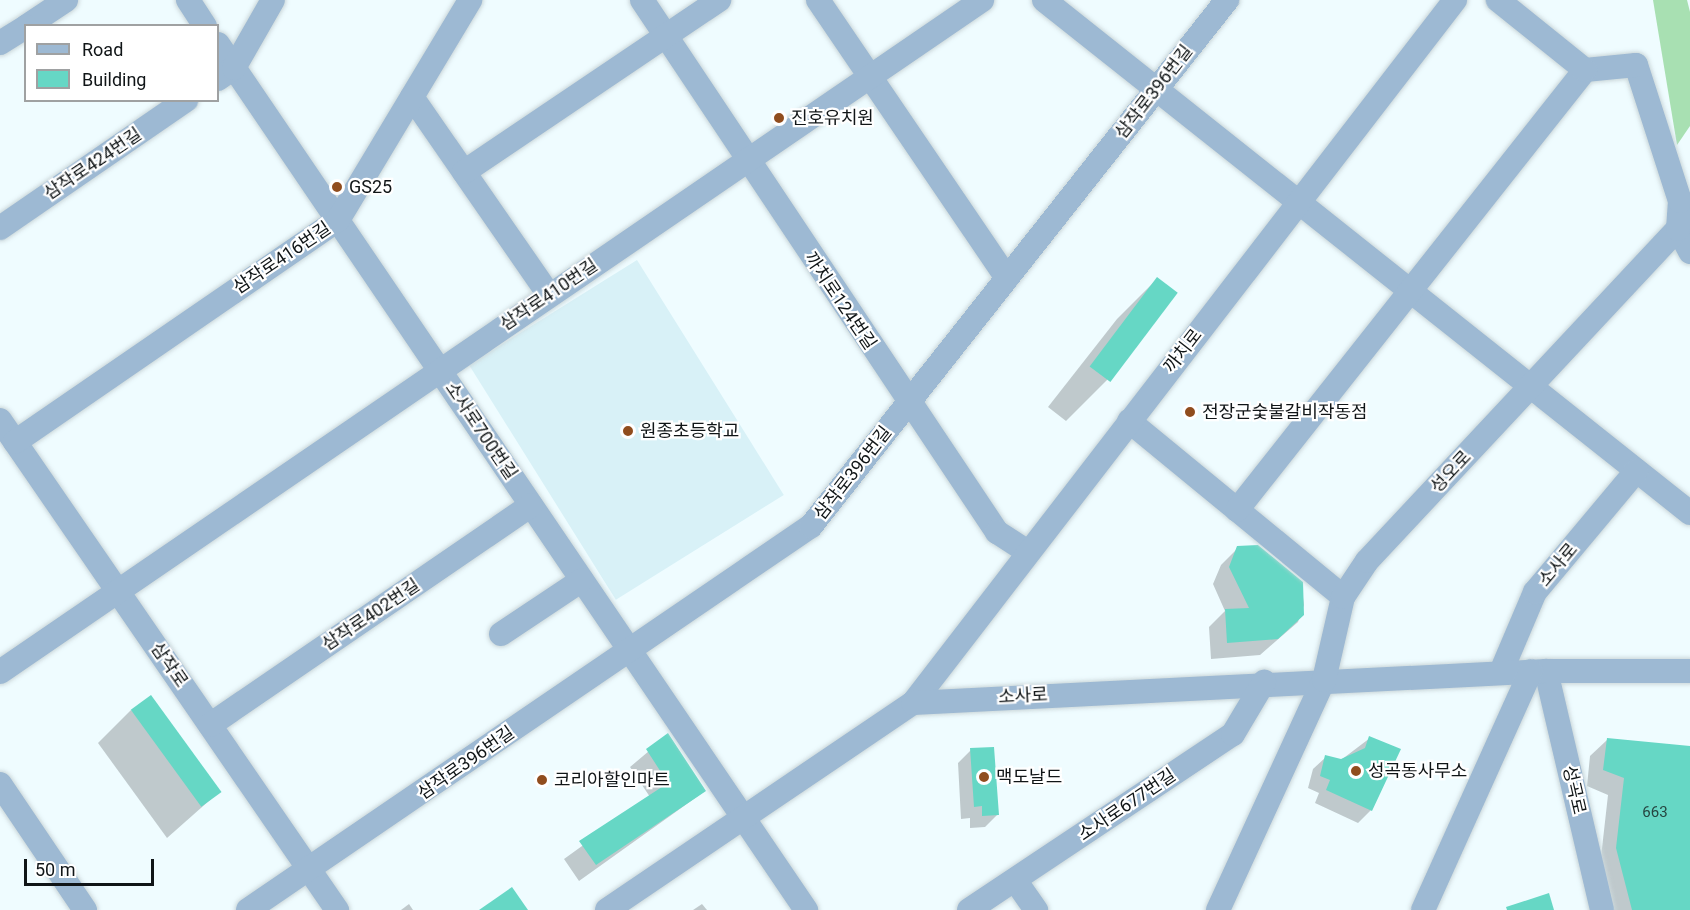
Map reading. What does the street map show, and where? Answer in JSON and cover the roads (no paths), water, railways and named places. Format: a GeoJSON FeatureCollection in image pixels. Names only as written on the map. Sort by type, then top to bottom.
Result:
{"type":"FeatureCollection","features":[{"type":"Feature","properties":{"kind":"street"},"geometry":{"type":"LineString","coordinates":[[29,24],[66,0]]}},
{"type":"Feature","properties":{"kind":"street"},"geometry":{"type":"LineString","coordinates":[[188,0],[204,24]]}},
{"type":"Feature","properties":{"kind":"street"},"geometry":{"type":"LineString","coordinates":[[226,73],[273,0]]}},
{"type":"Feature","properties":{"kind":"street","name":"삼작로416번길"},"geometry":{"type":"LineString","coordinates":[[15,442],[338,220],[470,0]]}},
{"type":"Feature","properties":{"kind":"street","name":"까치로124번길"},"geometry":{"type":"LineString","coordinates":[[642,0],[746,161],[997,532],[1028,552]]}},
{"type":"Feature","properties":{"kind":"street"},"geometry":{"type":"LineString","coordinates":[[464,172],[719,0]]}},
{"type":"Feature","properties":{"kind":"street"},"geometry":{"type":"LineString","coordinates":[[818,0],[1007,278]]}},
{"type":"Feature","properties":{"kind":"street","name":"삼작로410번길"},"geometry":{"type":"LineString","coordinates":[[0,672],[982,0]]}},
{"type":"Feature","properties":{"kind":"street"},"geometry":{"type":"LineString","coordinates":[[1044,0],[1690,513]]}},
{"type":"Feature","properties":{"kind":"street","name":"삼작로396번길"},"geometry":{"type":"LineString","coordinates":[[248,910],[310,870],[811,526],[1227,0]]}},
{"type":"Feature","properties":{"kind":"street","name":"까치로"},"geometry":{"type":"LineString","coordinates":[[913,703],[1455,0]]}},
{"type":"Feature","properties":{"kind":"street"},"geometry":{"type":"LineString","coordinates":[[1498,0],[1585,70],[1636,65],[1680,201],[1678,229],[1690,252]]}},
{"type":"Feature","properties":{"kind":"street"},"geometry":{"type":"LineString","coordinates":[[0,43],[24,27]]}},
{"type":"Feature","properties":{"kind":"street","name":"소사로700번길"},"geometry":{"type":"LineString","coordinates":[[219,48],[226,73],[338,220],[807,910]]}},
{"type":"Feature","properties":{"kind":"street"},"geometry":{"type":"LineString","coordinates":[[1237,510],[1585,70]]}},
{"type":"Feature","properties":{"kind":"street"},"geometry":{"type":"LineString","coordinates":[[412,97],[549,295]]}},
{"type":"Feature","properties":{"kind":"street","name":"삼작로424번길"},"geometry":{"type":"LineString","coordinates":[[0,228],[183,102]]}},
{"type":"Feature","properties":{"kind":"street","name":"성오로"},"geometry":{"type":"LineString","coordinates":[[1218,910],[1324,680],[1342,597],[1367,561],[1678,229]]}},
{"type":"Feature","properties":{"kind":"street","name":"삼작로"},"geometry":{"type":"LineString","coordinates":[[0,420],[337,910]]}},
{"type":"Feature","properties":{"kind":"street"},"geometry":{"type":"LineString","coordinates":[[1129,421],[1342,597]]}},
{"type":"Feature","properties":{"kind":"street","name":"소사로"},"geometry":{"type":"LineString","coordinates":[[1502,672],[1535,592],[1636,471]]}},
{"type":"Feature","properties":{"kind":"street","name":"삼작로402번길"},"geometry":{"type":"LineString","coordinates":[[210,725],[531,505]]}},
{"type":"Feature","properties":{"kind":"street"},"geometry":{"type":"LineString","coordinates":[[501,634],[582,580]]}},
{"type":"Feature","properties":{"kind":"street"},"geometry":{"type":"LineString","coordinates":[[1423,910],[1539,671]]}},
{"type":"Feature","properties":{"kind":"street","name":"성곡로"},"geometry":{"type":"LineString","coordinates":[[1539,671],[1602,910]]}},
{"type":"Feature","properties":{"kind":"street","name":"소사로"},"geometry":{"type":"LineString","coordinates":[[913,703],[1264,682],[1502,672],[1690,671]]}},
{"type":"Feature","properties":{"kind":"street","name":"소사로677번길"},"geometry":{"type":"LineString","coordinates":[[969,910],[1233,734],[1264,682]]}},
{"type":"Feature","properties":{"kind":"street"},"geometry":{"type":"LineString","coordinates":[[607,910],[913,703]]}},
{"type":"Feature","properties":{"kind":"street"},"geometry":{"type":"LineString","coordinates":[[0,784],[86,910]]}},
{"type":"Feature","properties":{"kind":"street"},"geometry":{"type":"LineString","coordinates":[[1015,880],[1036,910]]}},
{"type":"Feature","properties":{"kind":"place","name":"진호유치원"},"geometry":{"type":"Point","coordinates":[779,118]}},
{"type":"Feature","properties":{"kind":"place","name":"GS25"},"geometry":{"type":"Point","coordinates":[337,187]}},
{"type":"Feature","properties":{"kind":"place","name":"전장군숯불갈비작동점"},"geometry":{"type":"Point","coordinates":[1190,412]}},
{"type":"Feature","properties":{"kind":"place","name":"원종초등학교"},"geometry":{"type":"Point","coordinates":[628,431]}},
{"type":"Feature","properties":{"kind":"place","name":"성곡동사무소"},"geometry":{"type":"Point","coordinates":[1356,771]}},
{"type":"Feature","properties":{"kind":"place","name":"맥도날드"},"geometry":{"type":"Point","coordinates":[984,777]}},
{"type":"Feature","properties":{"kind":"place","name":"코리아할인마트"},"geometry":{"type":"Point","coordinates":[542,780]}}]}
